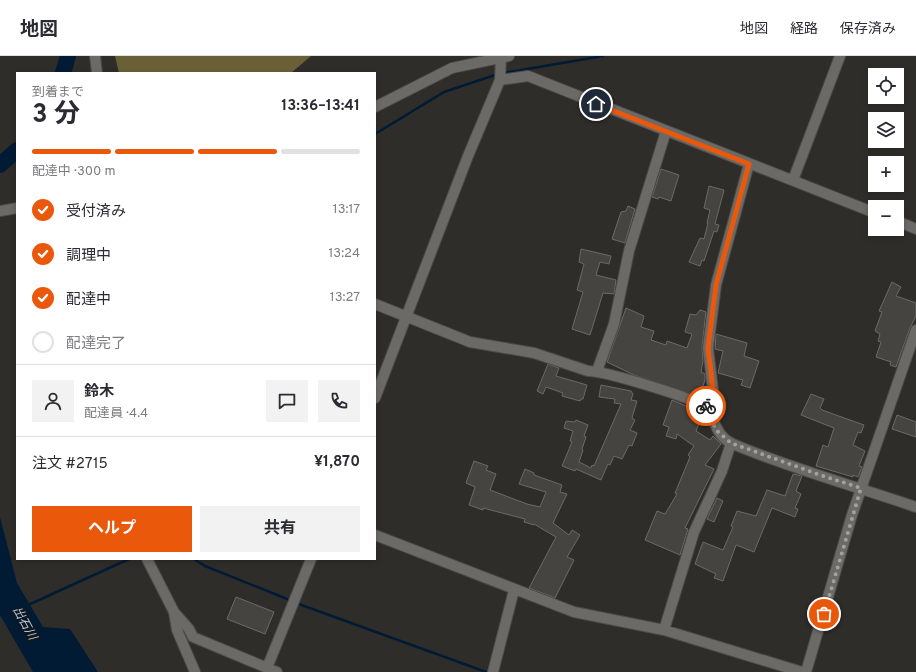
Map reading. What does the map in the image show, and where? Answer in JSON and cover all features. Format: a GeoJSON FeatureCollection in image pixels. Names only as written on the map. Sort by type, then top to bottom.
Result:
{"type":"FeatureCollection","features":[{"type":"Feature","properties":{"kind":"street"},"geometry":{"type":"LineString","coordinates":[[95,56],[97,72]]}},
{"type":"Feature","properties":{"kind":"street"},"geometry":{"type":"LineString","coordinates":[[794,180],[840,56]]}},
{"type":"Feature","properties":{"kind":"street"},"geometry":{"type":"LineString","coordinates":[[376,106],[452,68],[505,57],[500,80],[468,156],[376,395]]}},
{"type":"Feature","properties":{"kind":"street"},"geometry":{"type":"LineString","coordinates":[[500,80],[528,76],[868,210]]}},
{"type":"Feature","properties":{"kind":"street"},"geometry":{"type":"LineString","coordinates":[[597,371],[614,324],[629,251],[666,131]]}},
{"type":"Feature","properties":{"kind":"street"},"geometry":{"type":"LineString","coordinates":[[706,408],[713,390],[708,348],[716,285],[749,164]]}},
{"type":"Feature","properties":{"kind":"street"},"geometry":{"type":"LineString","coordinates":[[0,212],[16,208]]}},
{"type":"Feature","properties":{"kind":"street"},"geometry":{"type":"LineString","coordinates":[[904,224],[916,229]]}},
{"type":"Feature","properties":{"kind":"street"},"geometry":{"type":"LineString","coordinates":[[376,304],[470,342],[534,353],[588,371],[597,371],[678,395],[706,408],[716,430],[731,443],[916,507]]}},
{"type":"Feature","properties":{"kind":"street"},"geometry":{"type":"LineString","coordinates":[[806,672],[861,488],[916,330]]}},
{"type":"Feature","properties":{"kind":"street"},"geometry":{"type":"LineString","coordinates":[[664,630],[694,532],[722,471],[731,443]]}},
{"type":"Feature","properties":{"kind":"street"},"geometry":{"type":"LineString","coordinates":[[376,535],[574,612],[664,630],[802,672]]}},
{"type":"Feature","properties":{"kind":"street"},"geometry":{"type":"LineString","coordinates":[[148,560],[174,612],[189,629],[193,637],[277,672]]}},
{"type":"Feature","properties":{"kind":"street"},"geometry":{"type":"LineString","coordinates":[[267,668],[311,560]]}},
{"type":"Feature","properties":{"kind":"street"},"geometry":{"type":"LineString","coordinates":[[493,672],[514,590]]}},
{"type":"Feature","properties":{"kind":"street"},"geometry":{"type":"LineString","coordinates":[[174,612],[177,630],[195,672]]}},
{"type":"Feature","properties":{"kind":"shaded area"},"geometry":{"type":"Polygon","coordinates":[[[115,56],[311,56],[292,72],[119,72],[115,56]]]}},
{"type":"Feature","properties":{"kind":"water","name":"出石川"},"geometry":{"type":"Polygon","coordinates":[[[0,517],[17,583],[43,627],[70,629],[98,672],[33,672],[0,615],[0,517]]]}},
{"type":"Feature","properties":{"kind":"building"},"geometry":{"type":"Polygon","coordinates":[[[661,169],[679,175],[671,201],[659,197],[658,199],[652,197],[661,169]]]}},
{"type":"Feature","properties":{"kind":"building"},"geometry":{"type":"Polygon","coordinates":[[[709,186],[724,190],[715,224],[719,225],[717,232],[714,231],[704,261],[702,260],[700,266],[689,262],[700,238],[704,239],[710,210],[704,208],[709,186]]]}},
{"type":"Feature","properties":{"kind":"building"},"geometry":{"type":"Polygon","coordinates":[[[628,206],[635,209],[625,243],[612,239],[621,212],[626,211],[628,206]]]}},
{"type":"Feature","properties":{"kind":"building"},"geometry":{"type":"Polygon","coordinates":[[[581,249],[611,256],[609,264],[600,262],[596,275],[616,280],[614,294],[603,293],[590,335],[572,329],[583,292],[577,290],[584,264],[579,262],[581,249]]]}},
{"type":"Feature","properties":{"kind":"building"},"geometry":{"type":"Polygon","coordinates":[[[892,282],[901,287],[896,296],[916,303],[916,316],[910,328],[896,367],[890,365],[891,362],[876,357],[881,342],[878,341],[880,334],[875,331],[882,312],[879,311],[892,282]]]}},
{"type":"Feature","properties":{"kind":"building"},"geometry":{"type":"Polygon","coordinates":[[[626,308],[644,316],[641,327],[654,331],[651,340],[666,345],[667,341],[687,348],[692,334],[685,332],[690,314],[696,315],[700,310],[706,312],[701,372],[705,374],[702,389],[705,390],[702,398],[634,375],[607,362],[626,308]]]}},
{"type":"Feature","properties":{"kind":"building"},"geometry":{"type":"Polygon","coordinates":[[[716,334],[747,343],[744,356],[759,361],[750,388],[741,385],[743,380],[718,373],[723,351],[715,349],[716,334]]]}},
{"type":"Feature","properties":{"kind":"building"},"geometry":{"type":"Polygon","coordinates":[[[548,364],[559,368],[556,376],[587,385],[583,399],[580,401],[562,396],[563,393],[546,387],[543,394],[537,391],[548,364]]]}},
{"type":"Feature","properties":{"kind":"building"},"geometry":{"type":"Polygon","coordinates":[[[601,385],[631,391],[633,394],[631,400],[637,401],[632,418],[635,420],[630,430],[637,433],[632,446],[629,445],[622,459],[614,456],[610,465],[608,464],[601,480],[576,469],[575,471],[562,466],[572,442],[570,441],[573,431],[564,428],[566,421],[575,422],[576,420],[588,425],[584,436],[586,437],[579,462],[591,468],[592,465],[594,466],[621,404],[614,403],[615,399],[599,397],[601,385]]]}},
{"type":"Feature","properties":{"kind":"building"},"geometry":{"type":"Polygon","coordinates":[[[811,394],[824,399],[820,408],[822,410],[864,425],[861,433],[858,432],[853,445],[865,451],[859,466],[862,467],[858,477],[853,475],[853,477],[816,466],[823,445],[828,447],[834,428],[801,415],[811,394]]]}},
{"type":"Feature","properties":{"kind":"building"},"geometry":{"type":"Polygon","coordinates":[[[672,400],[698,411],[695,417],[701,419],[696,431],[710,440],[713,436],[721,444],[705,465],[714,469],[685,528],[688,529],[680,555],[645,540],[657,511],[665,514],[677,494],[675,493],[690,457],[688,455],[694,446],[677,434],[676,439],[666,436],[669,427],[663,425],[672,400]]]}},
{"type":"Feature","properties":{"kind":"building"},"geometry":{"type":"Polygon","coordinates":[[[897,415],[916,422],[916,437],[892,429],[897,415]]]}},
{"type":"Feature","properties":{"kind":"building"},"geometry":{"type":"Polygon","coordinates":[[[474,461],[488,466],[486,470],[496,474],[490,490],[527,504],[540,507],[546,492],[519,484],[525,469],[534,473],[534,475],[562,485],[560,492],[567,494],[553,523],[569,535],[572,530],[580,535],[567,557],[574,560],[555,598],[529,588],[556,537],[534,524],[524,522],[525,519],[483,508],[483,510],[469,505],[475,487],[466,483],[474,461]]]}},
{"type":"Feature","properties":{"kind":"building"},"geometry":{"type":"Polygon","coordinates":[[[793,474],[802,476],[796,491],[801,494],[795,508],[798,509],[795,517],[772,508],[754,552],[736,545],[723,581],[714,578],[716,574],[695,564],[703,542],[723,550],[733,527],[731,526],[737,511],[756,516],[767,490],[785,496],[793,474]]]}},
{"type":"Feature","properties":{"kind":"building"},"geometry":{"type":"Polygon","coordinates":[[[717,498],[723,501],[714,522],[707,519],[717,498]]]}},
{"type":"Feature","properties":{"kind":"building"},"geometry":{"type":"Polygon","coordinates":[[[236,597],[274,612],[265,634],[227,619],[236,597]]]}},
{"type":"Feature","properties":{"kind":"waterway"},"geometry":{"type":"LineString","coordinates":[[63,72],[68,56]]}},
{"type":"Feature","properties":{"kind":"waterway"},"geometry":{"type":"LineString","coordinates":[[503,73],[603,56]]}},
{"type":"Feature","properties":{"kind":"waterway"},"geometry":{"type":"LineString","coordinates":[[376,133],[444,92],[498,74]]}},
{"type":"Feature","properties":{"kind":"waterway"},"geometry":{"type":"LineString","coordinates":[[0,165],[16,151]]}},
{"type":"Feature","properties":{"kind":"waterway","name":"出石川"},"geometry":{"type":"LineString","coordinates":[[28,605],[127,560]]}},
{"type":"Feature","properties":{"kind":"waterway"},"geometry":{"type":"LineString","coordinates":[[196,560],[205,566],[292,601]]}},
{"type":"Feature","properties":{"kind":"waterway"},"geometry":{"type":"LineString","coordinates":[[296,603],[486,672]]}},
{"type":"Feature","properties":{"kind":"way so far"},"geometry":{"type":"LineString","coordinates":[[706,406],[716,430],[731,443],[861,488],[824,614]]}},
{"type":"Feature","properties":{"kind":"route"},"geometry":{"type":"LineString","coordinates":[[596,104],[749,164],[716,285],[708,348],[713,390],[706,406]]}}]}
